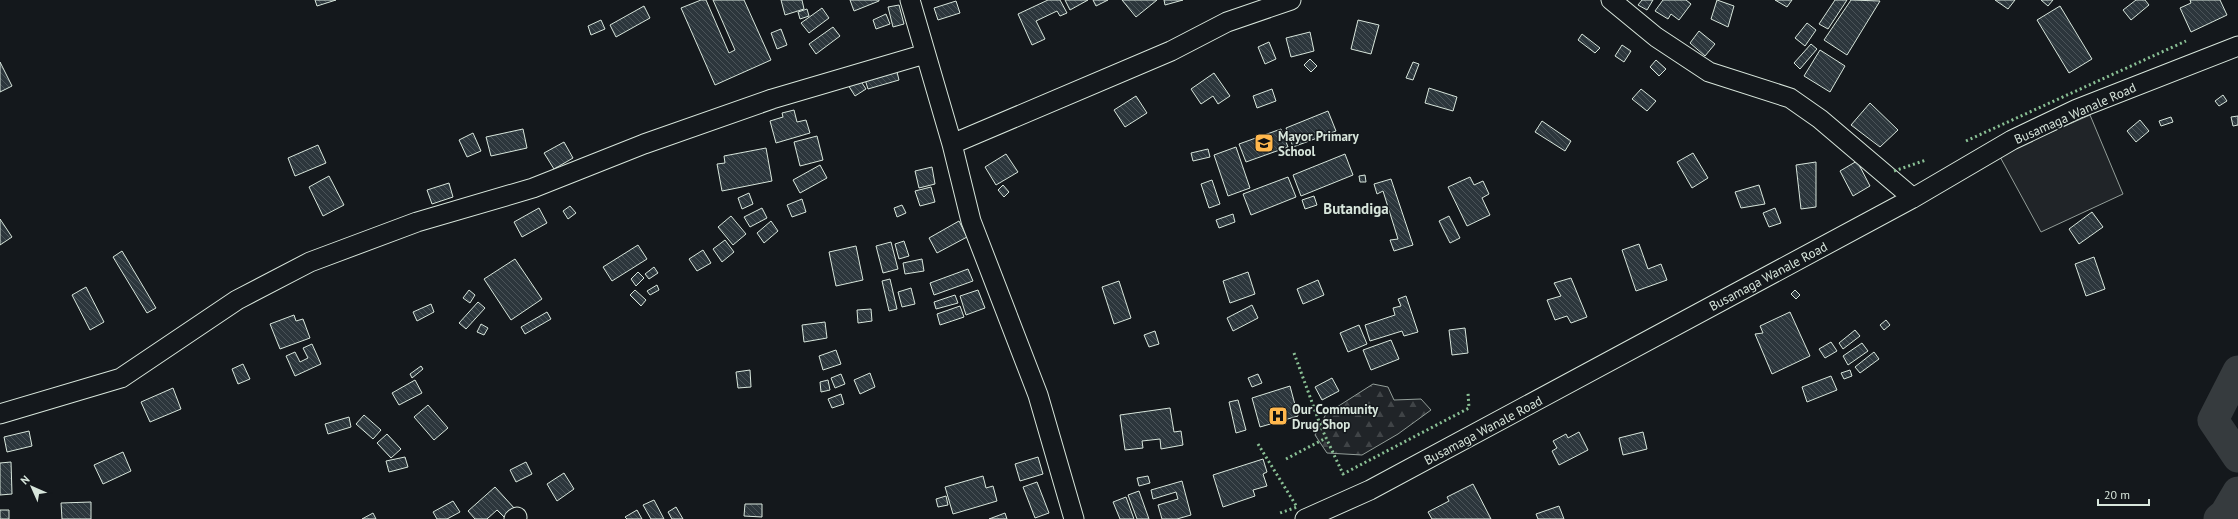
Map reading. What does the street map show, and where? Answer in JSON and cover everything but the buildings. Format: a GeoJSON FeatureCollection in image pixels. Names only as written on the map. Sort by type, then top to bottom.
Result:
{"type":"FeatureCollection","features":[{"type":"Feature","properties":{"kind":"street"},"geometry":{"type":"LineString","coordinates":[[910,0],[952,144],[971,221],[1038,394],[1074,519]]}},
{"type":"Feature","properties":{"kind":"street"},"geometry":{"type":"LineString","coordinates":[[952,144],[1171,51],[1227,22],[1291,0]]}},
{"type":"Feature","properties":{"kind":"street"},"geometry":{"type":"LineString","coordinates":[[1611,0],[1656,37],[1709,72],[1790,98],[1820,119],[1913,198]]}},
{"type":"Feature","properties":{"kind":"street","name":"Busamaga Wanale Road"},"geometry":{"type":"LineString","coordinates":[[1305,519],[1370,490],[1913,198],[2012,140],[2077,109],[2238,46]]}},
{"type":"Feature","properties":{"kind":"street"},"geometry":{"type":"LineString","coordinates":[[0,414],[121,378],[237,300],[310,262],[417,222],[533,188],[644,144],[772,99],[925,54]]}},
{"type":"Feature","properties":{"kind":"green space"},"geometry":{"type":"Polygon","coordinates":[[[2090,115],[2123,194],[2041,232],[1999,155],[2090,115]]]}},
{"type":"Feature","properties":{"kind":"green space"},"geometry":{"type":"Polygon","coordinates":[[[1373,384],[1388,387],[1394,400],[1421,399],[1431,410],[1398,434],[1362,455],[1327,453],[1315,435],[1326,414],[1373,384]]]}},
{"type":"Feature","properties":{"kind":"waterway"},"geometry":{"type":"LineString","coordinates":[[2238,371],[2213,420],[2238,457]]}},
{"type":"Feature","properties":{"kind":"waterway"},"geometry":{"type":"LineString","coordinates":[[2219,519],[2225,514],[2238,492]]}},
{"type":"Feature","properties":{"kind":"hedge"},"geometry":{"type":"LineString","coordinates":[[1966,141],[2186,41]]}},
{"type":"Feature","properties":{"kind":"hedge"},"geometry":{"type":"LineString","coordinates":[[1894,171],[1926,160]]}},
{"type":"Feature","properties":{"kind":"hedge"},"geometry":{"type":"LineString","coordinates":[[1294,353],[1321,427],[1343,474],[1469,408],[1468,393]]}},
{"type":"Feature","properties":{"kind":"hedge"},"geometry":{"type":"LineString","coordinates":[[1286,459],[1326,438]]}},
{"type":"Feature","properties":{"kind":"hedge"},"geometry":{"type":"LineString","coordinates":[[1258,444],[1297,507],[1280,513]]}},
{"type":"Feature","properties":{"kind":"place","name":"Mayor Primary School"},"geometry":{"type":"Point","coordinates":[1264,143]}},
{"type":"Feature","properties":{"kind":"place","name":"Our Community Drug Shop"},"geometry":{"type":"Point","coordinates":[1278,416]}},
{"type":"Feature","properties":{"kind":"district","name":"Butandiga"},"geometry":{"type":"Point","coordinates":[1356,209]}}]}
